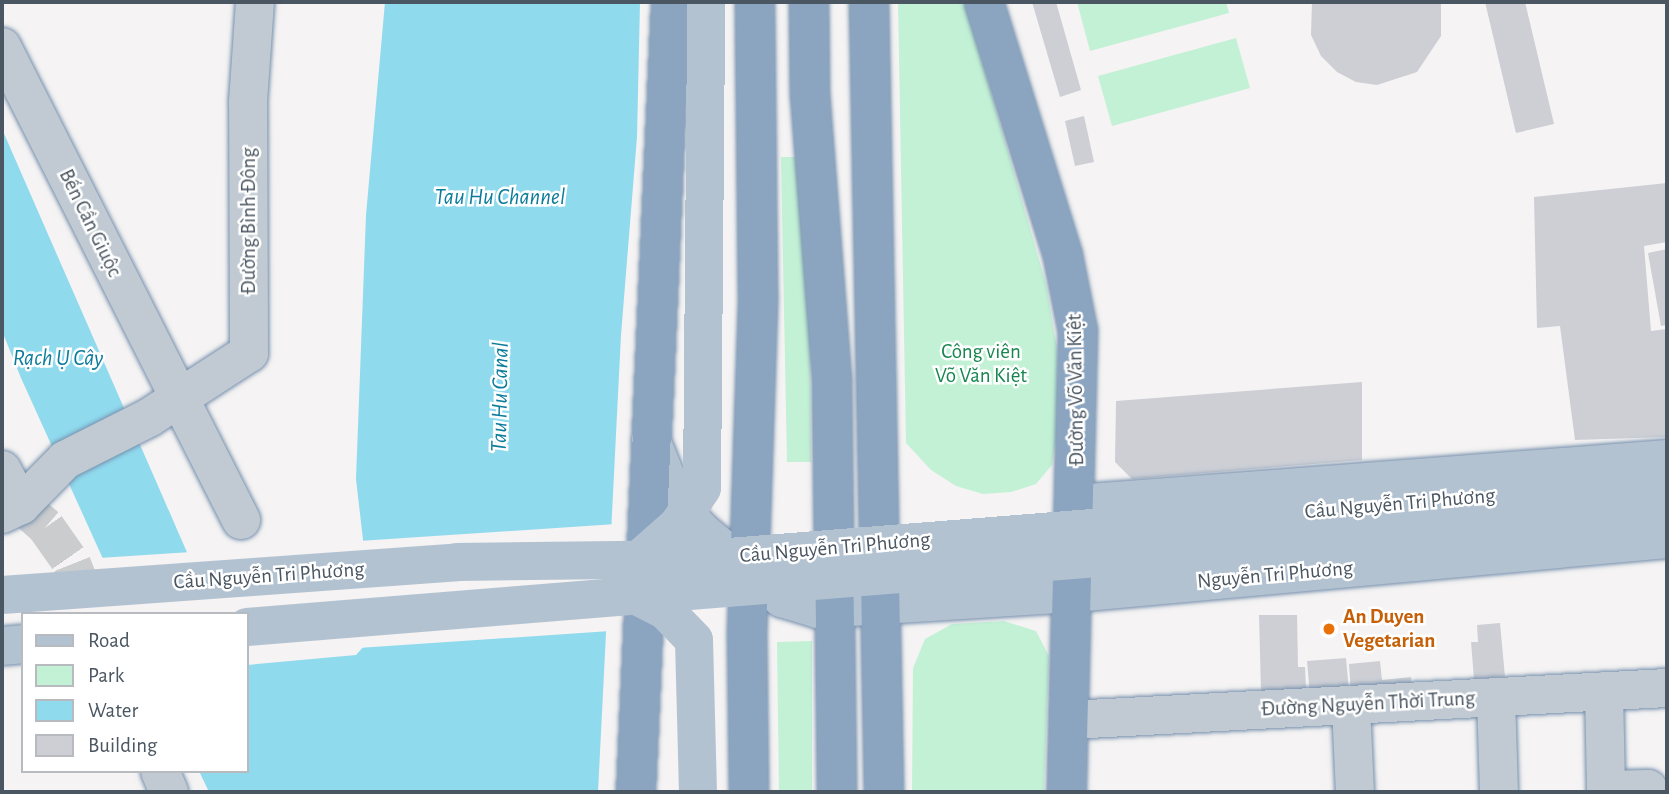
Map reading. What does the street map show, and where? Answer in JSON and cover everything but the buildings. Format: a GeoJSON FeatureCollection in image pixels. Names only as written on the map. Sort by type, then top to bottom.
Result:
{"type":"FeatureCollection","features":[{"type":"Feature","properties":{"kind":"highway"},"geometry":{"type":"LineString","coordinates":[[636,792],[671,2]]}},
{"type":"Feature","properties":{"kind":"highway"},"geometry":{"type":"LineString","coordinates":[[749,792],[749,575],[758,297],[755,2]]}},
{"type":"Feature","properties":{"kind":"highway"},"geometry":{"type":"LineString","coordinates":[[809,2],[810,94],[829,300],[837,792]]}},
{"type":"Feature","properties":{"kind":"highway"},"geometry":{"type":"LineString","coordinates":[[869,2],[883,608],[884,792]]}},
{"type":"Feature","properties":{"kind":"highway","name":"Đường Võ Văn Kiệt"},"geometry":{"type":"LineString","coordinates":[[984,2],[1073,295],[1078,331],[1076,504],[1067,792]]}},
{"type":"Feature","properties":{"kind":"main road"},"geometry":{"type":"LineString","coordinates":[[698,792],[694,640],[636,579],[678,525],[702,488],[706,2]]}},
{"type":"Feature","properties":{"kind":"main road","name":"Nguyễn Tri Phương"},"geometry":{"type":"LineString","coordinates":[[651,440],[677,505],[749,575],[802,607],[834,610],[883,608],[1667,540]]}},
{"type":"Feature","properties":{"kind":"main road"},"geometry":{"type":"LineString","coordinates":[[1076,504],[1667,459]]}},
{"type":"Feature","properties":{"kind":"main road","name":"Cầu Nguyễn Tri Phương"},"geometry":{"type":"LineString","coordinates":[[248,627],[636,579],[1667,482]]}},
{"type":"Feature","properties":{"kind":"main road"},"geometry":{"type":"LineString","coordinates":[[1152,499],[1154,586]]}},
{"type":"Feature","properties":{"kind":"main road","name":"Cầu Nguyễn Tri Phương"},"geometry":{"type":"LineString","coordinates":[[2,595],[457,562],[636,579],[1667,512]]}},
{"type":"Feature","properties":{"kind":"main road"},"geometry":{"type":"LineString","coordinates":[[2,646],[21,644]]}},
{"type":"Feature","properties":{"kind":"street","name":"Đường Bình Đông"},"geometry":{"type":"LineString","coordinates":[[164,409],[249,353],[248,102],[255,2]]}},
{"type":"Feature","properties":{"kind":"street","name":"Bến Cần Giuộc"},"geometry":{"type":"LineString","coordinates":[[2,47],[164,409],[242,520]]}},
{"type":"Feature","properties":{"kind":"street"},"geometry":{"type":"LineString","coordinates":[[2,470],[11,509],[65,460],[164,409]]}},
{"type":"Feature","properties":{"kind":"street","name":"Đường Nguyễn Thời Trung"},"geometry":{"type":"LineString","coordinates":[[1070,720],[1667,688]]}},
{"type":"Feature","properties":{"kind":"street"},"geometry":{"type":"LineString","coordinates":[[1604,691],[1606,790],[1648,789],[1648,792]]}},
{"type":"Feature","properties":{"kind":"street"},"geometry":{"type":"LineString","coordinates":[[1496,697],[1499,792]]}},
{"type":"Feature","properties":{"kind":"street"},"geometry":{"type":"LineString","coordinates":[[1351,705],[1354,792]]}},
{"type":"Feature","properties":{"kind":"street"},"geometry":{"type":"LineString","coordinates":[[161,773],[169,792]]}},
{"type":"Feature","properties":{"kind":"green space","name":"Công viên Võ Văn Kiệt"},"geometry":{"type":"Polygon","coordinates":[[[898,2],[965,2],[1046,284],[1057,348],[1058,430],[1052,465],[1036,484],[1011,492],[983,494],[956,486],[931,470],[906,443],[898,2]]]}},
{"type":"Feature","properties":{"kind":"green space"},"geometry":{"type":"Polygon","coordinates":[[[1077,2],[1226,2],[1229,13],[1090,51],[1077,2]]]}},
{"type":"Feature","properties":{"kind":"green space"},"geometry":{"type":"Polygon","coordinates":[[[1236,38],[1250,88],[1112,126],[1098,76],[1236,38]]]}},
{"type":"Feature","properties":{"kind":"green space"},"geometry":{"type":"Polygon","coordinates":[[[781,157],[798,157],[810,297],[811,462],[787,462],[781,157]]]}},
{"type":"Feature","properties":{"kind":"green space"},"geometry":{"type":"Polygon","coordinates":[[[1004,621],[1036,631],[1049,656],[1044,792],[912,792],[913,668],[925,639],[952,624],[1004,621]]]}},
{"type":"Feature","properties":{"kind":"green space"},"geometry":{"type":"Polygon","coordinates":[[[812,641],[812,792],[779,792],[777,642],[812,641]]]}},
{"type":"Feature","properties":{"kind":"water","name":"Tau Hu Channel"},"geometry":{"type":"Polygon","coordinates":[[[385,2],[640,2],[637,137],[621,335],[598,792],[209,792],[200,773],[248,773],[248,665],[356,655],[374,635],[356,479],[366,215],[385,2]]]}},
{"type":"Feature","properties":{"kind":"water","name":"Rạch Ụ Cây"},"geometry":{"type":"Polygon","coordinates":[[[2,129],[213,612],[127,612],[2,331],[2,129]]]}},
{"type":"Feature","properties":{"kind":"pier"},"geometry":{"type":"Polygon","coordinates":[[[616,524],[610,631],[358,648],[371,634],[359,541],[616,524]]]}},
{"type":"Feature","properties":{"kind":"pier"},"geometry":{"type":"Polygon","coordinates":[[[191,552],[217,612],[123,612],[99,558],[191,552]]]}},
{"type":"Feature","properties":{"kind":"tunnel"},"geometry":{"type":"LineString","coordinates":[[21,505],[46,527],[72,564],[91,612]]}},
{"type":"Feature","properties":{"kind":"place","name":"An Duyen Vegetarian"},"geometry":{"type":"Point","coordinates":[1329,629]}},
{"type":"Feature","properties":{"kind":"water label","name":"Tau Hu Canal"},"geometry":{"type":"Point","coordinates":[501,397]}}]}
